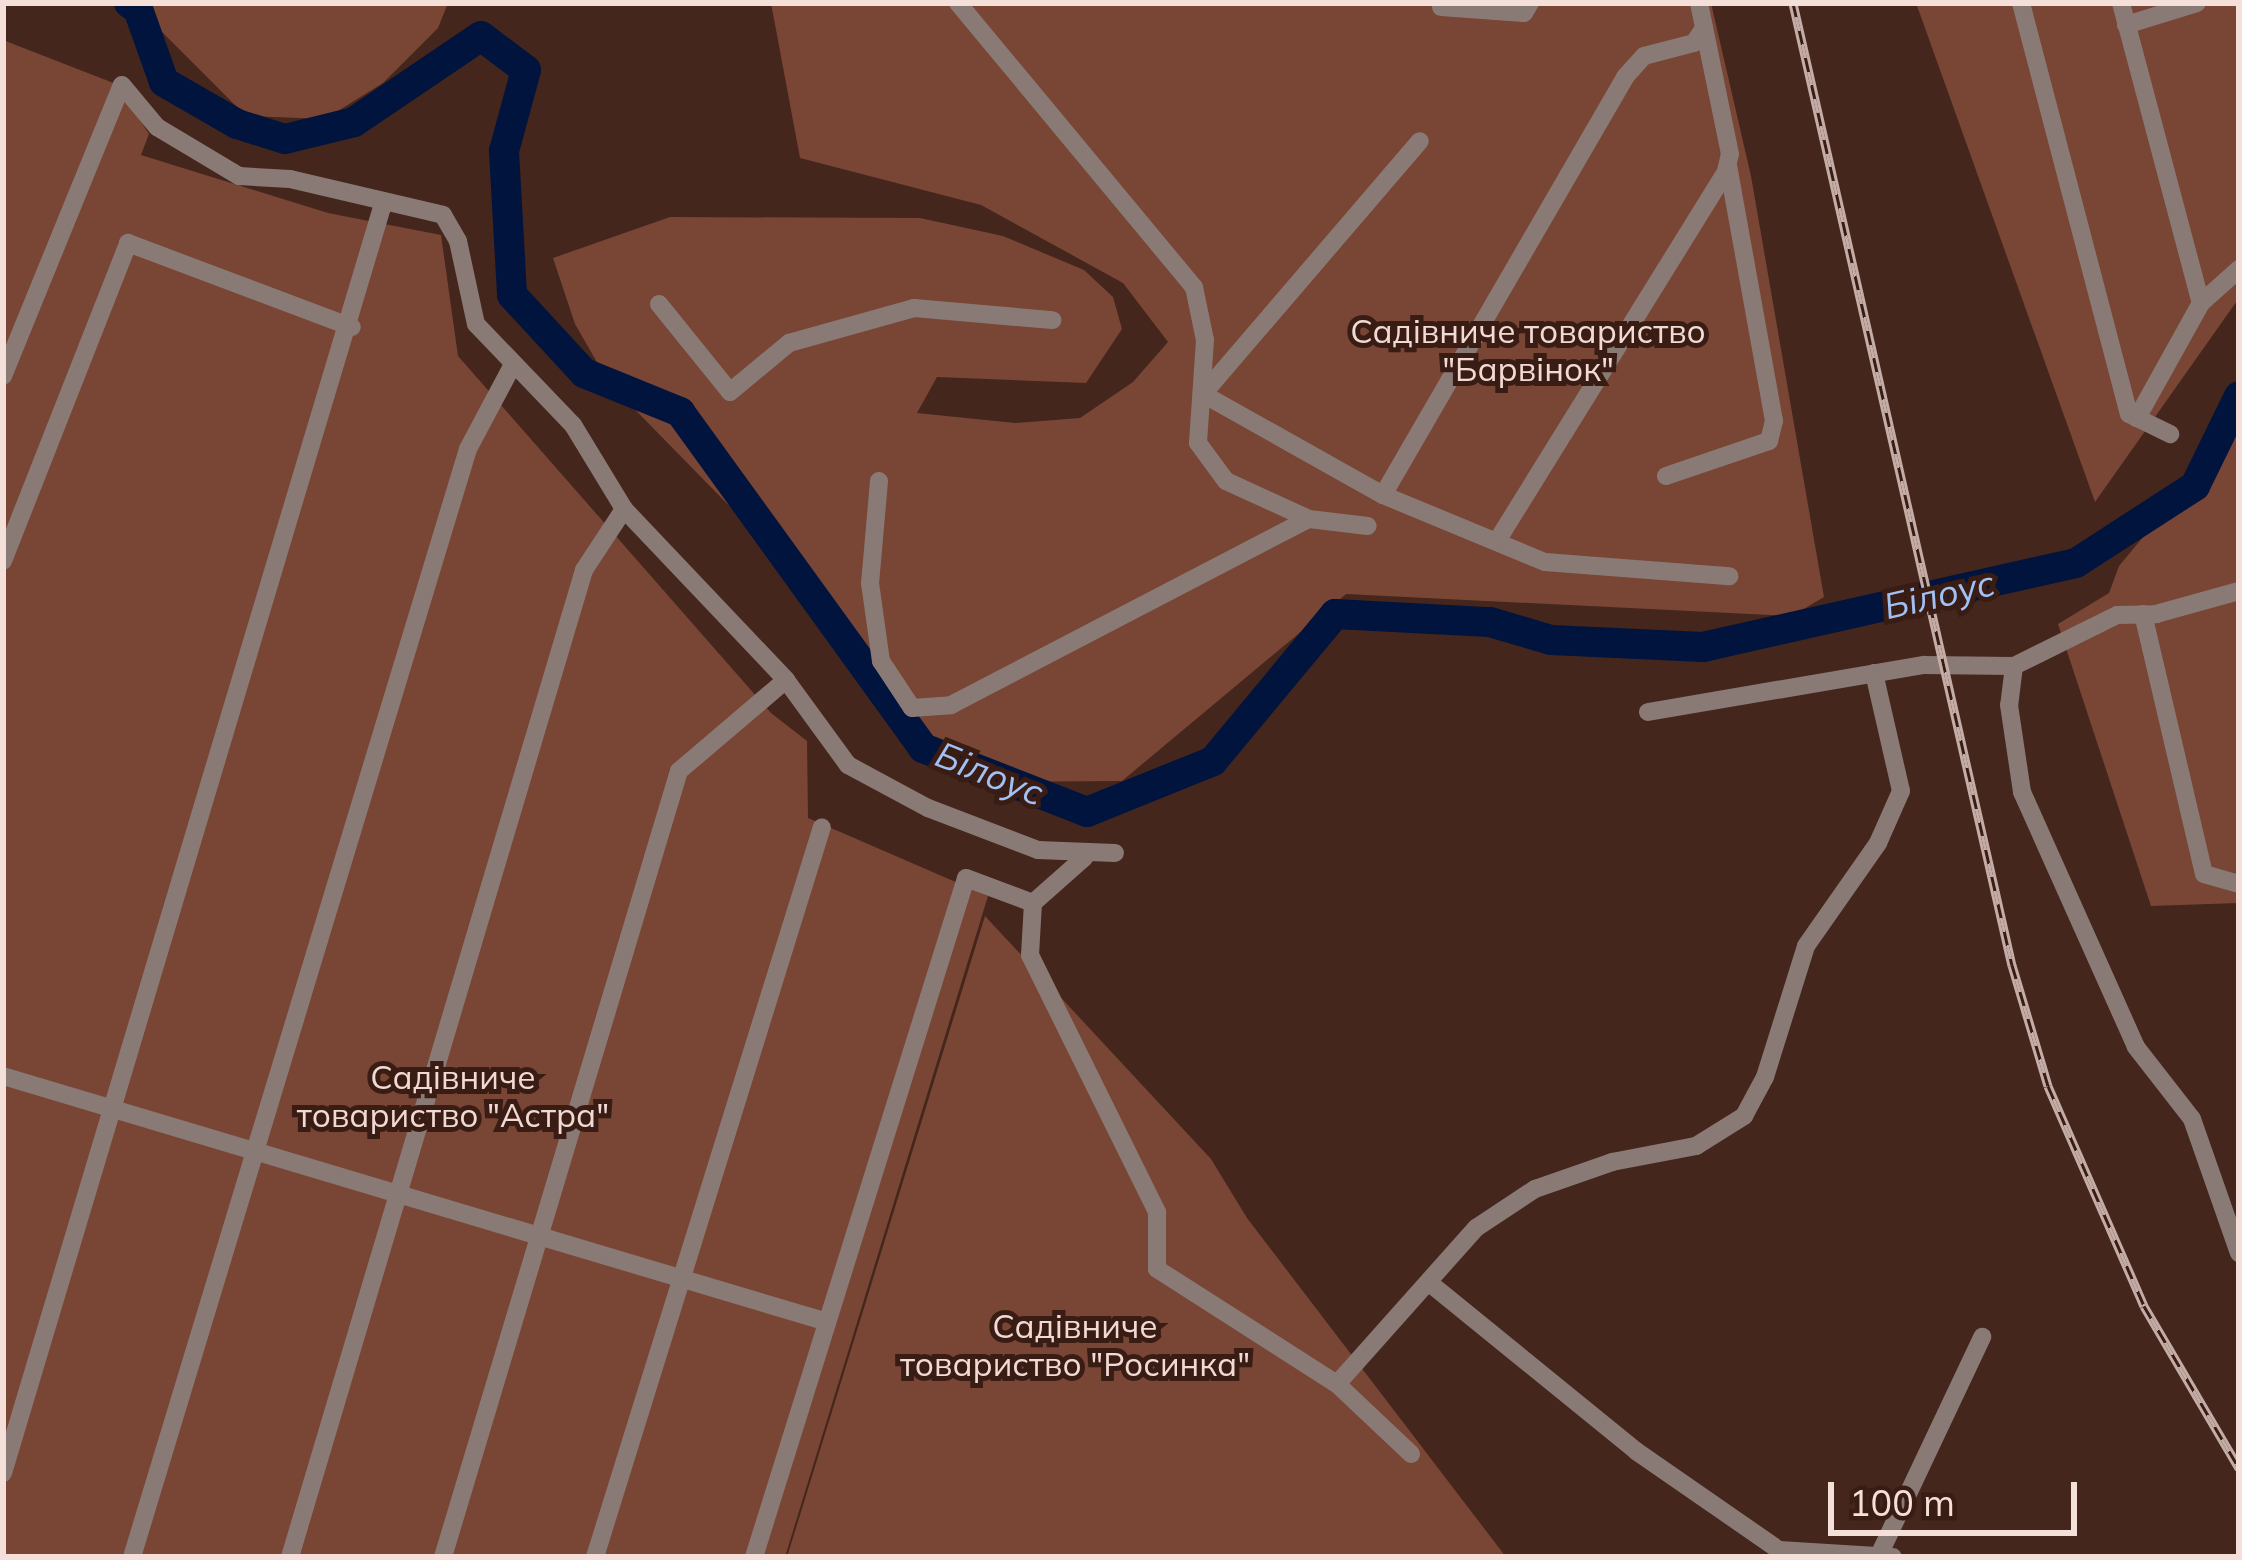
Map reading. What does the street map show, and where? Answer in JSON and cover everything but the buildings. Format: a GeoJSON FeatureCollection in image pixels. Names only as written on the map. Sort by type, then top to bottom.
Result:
{"type":"FeatureCollection","features":[{"type":"Feature","properties":{"kind":"street"},"geometry":{"type":"LineString","coordinates":[[958,3],[1194,287],[1205,340],[1198,443],[1226,481],[1310,519],[1369,526]]}},
{"type":"Feature","properties":{"kind":"street"},"geometry":{"type":"LineString","coordinates":[[1441,7],[1524,13],[1530,3]]}},
{"type":"Feature","properties":{"kind":"street"},"geometry":{"type":"LineString","coordinates":[[1666,476],[1769,441],[1774,422],[1699,3]]}},
{"type":"Feature","properties":{"kind":"street"},"geometry":{"type":"LineString","coordinates":[[2020,3],[2129,414],[2170,434]]}},
{"type":"Feature","properties":{"kind":"street"},"geometry":{"type":"LineString","coordinates":[[2121,3],[2201,303]]}},
{"type":"Feature","properties":{"kind":"street"},"geometry":{"type":"LineString","coordinates":[[2126,25],[2197,3]]}},
{"type":"Feature","properties":{"kind":"street"},"geometry":{"type":"LineString","coordinates":[[1383,495],[1625,76],[1644,56],[1694,43],[1703,28]]}},
{"type":"Feature","properties":{"kind":"street"},"geometry":{"type":"LineString","coordinates":[[3,376],[122,85],[157,128],[239,176],[290,179],[443,215],[458,241],[476,324],[511,368],[573,425],[624,509],[786,680],[848,765],[928,808],[1038,850],[1085,857],[1115,853]]}},
{"type":"Feature","properties":{"kind":"street"},"geometry":{"type":"LineString","coordinates":[[1203,394],[1420,141]]}},
{"type":"Feature","properties":{"kind":"street"},"geometry":{"type":"LineString","coordinates":[[1497,542],[1728,165]]}},
{"type":"Feature","properties":{"kind":"street"},"geometry":{"type":"LineString","coordinates":[[3,1473],[352,327],[383,204]]}},
{"type":"Feature","properties":{"kind":"street"},"geometry":{"type":"LineString","coordinates":[[3,561],[128,243],[352,327]]}},
{"type":"Feature","properties":{"kind":"street"},"geometry":{"type":"LineString","coordinates":[[2137,418],[2201,303],[2239,269]]}},
{"type":"Feature","properties":{"kind":"street"},"geometry":{"type":"LineString","coordinates":[[659,304],[730,392],[789,343],[914,308],[1052,320]]}},
{"type":"Feature","properties":{"kind":"street"},"geometry":{"type":"LineString","coordinates":[[132,1557],[468,449],[511,368]]}},
{"type":"Feature","properties":{"kind":"street"},"geometry":{"type":"LineString","coordinates":[[1203,394],[1383,495],[1545,562],[1730,576]]}},
{"type":"Feature","properties":{"kind":"street"},"geometry":{"type":"LineString","coordinates":[[879,482],[871,583],[881,661],[912,708],[951,705],[1310,519]]}},
{"type":"Feature","properties":{"kind":"street"},"geometry":{"type":"LineString","coordinates":[[290,1557],[584,569],[624,509]]}},
{"type":"Feature","properties":{"kind":"street"},"geometry":{"type":"LineString","coordinates":[[1648,712],[1874,673],[2014,666],[2085,626],[2239,591]]}},
{"type":"Feature","properties":{"kind":"street"},"geometry":{"type":"LineString","coordinates":[[2144,614],[2204,874],[2239,884]]}},
{"type":"Feature","properties":{"kind":"street"},"geometry":{"type":"LineString","coordinates":[[2014,666],[2009,705],[2022,791],[2136,1048],[2192,1119],[2239,1252]]}},
{"type":"Feature","properties":{"kind":"street"},"geometry":{"type":"LineString","coordinates":[[1337,1384],[1432,1285],[1476,1228],[1535,1189],[1612,1162],[1696,1145],[1744,1116],[1765,1077],[1806,946],[1879,843],[1901,790],[1874,673]]}},
{"type":"Feature","properties":{"kind":"street"},"geometry":{"type":"LineString","coordinates":[[443,1557],[679,771],[786,680]]}},
{"type":"Feature","properties":{"kind":"street"},"geometry":{"type":"LineString","coordinates":[[596,1557],[822,827]]}},
{"type":"Feature","properties":{"kind":"street"},"geometry":{"type":"LineString","coordinates":[[1085,857],[1034,903],[1030,955],[1157,1212],[1157,1269],[1337,1384],[1411,1454]]}},
{"type":"Feature","properties":{"kind":"street"},"geometry":{"type":"LineString","coordinates":[[754,1557],[966,878],[1034,903]]}},
{"type":"Feature","properties":{"kind":"street"},"geometry":{"type":"LineString","coordinates":[[3,1076],[827,1322]]}},
{"type":"Feature","properties":{"kind":"street"},"geometry":{"type":"LineString","coordinates":[[1432,1285],[1636,1451],[1779,1550],[1887,1554],[1982,1337]]}},
{"type":"Feature","properties":{"kind":"green space"},"geometry":{"type":"Polygon","coordinates":[[[133,3],[448,3],[438,28],[383,83],[325,119],[246,116],[133,3]]]}},
{"type":"Feature","properties":{"kind":"green space","name":"Садівниче товариство \"Барвінок\""},"geometry":{"type":"Polygon","coordinates":[[[771,3],[1711,3],[1751,176],[1824,597],[1792,616],[1346,594],[1122,781],[1000,782],[925,742],[881,661],[609,383],[575,324],[553,258],[670,217],[920,218],[1003,236],[1084,270],[1113,297],[1122,329],[1086,383],[937,377],[917,413],[1015,423],[1080,418],[1133,382],[1168,342],[1123,283],[981,205],[800,158],[771,3]]]}},
{"type":"Feature","properties":{"kind":"green space"},"geometry":{"type":"Polygon","coordinates":[[[1916,3],[2239,3],[2239,298],[2095,502],[1916,3]]]}},
{"type":"Feature","properties":{"kind":"green space","name":"Садівниче товариство \"Астра\""},"geometry":{"type":"Polygon","coordinates":[[[3,40],[116,84],[149,134],[141,155],[328,213],[441,235],[458,356],[771,713],[807,741],[808,818],[988,896],[785,1557],[3,1557],[3,40]]]}},
{"type":"Feature","properties":{"kind":"green space"},"geometry":{"type":"Polygon","coordinates":[[[2239,422],[2239,903],[2151,906],[2058,624],[2109,593],[2119,566],[2239,422]]]}},
{"type":"Feature","properties":{"kind":"green space","name":"Садівниче товариство \"Росинка\""},"geometry":{"type":"Polygon","coordinates":[[[985,916],[1211,1159],[1247,1218],[1506,1557],[787,1557],[985,916]]]}},
{"type":"Feature","properties":{"kind":"waterway","name":"Білоус"},"geometry":{"type":"LineString","coordinates":[[129,3],[138,9],[164,82],[237,124],[285,139],[354,122],[481,36],[526,70],[504,151],[512,295],[584,373],[680,412],[923,748],[1087,812],[1213,761],[1335,614],[1490,622],[1551,640],[1703,647],[2076,563],[2195,486],[2239,396]]}},
{"type":"Feature","properties":{"kind":"railway"},"geometry":{"type":"LineString","coordinates":[[1793,3],[2012,965],[2048,1086],[2144,1306],[2239,1468]]}}]}
